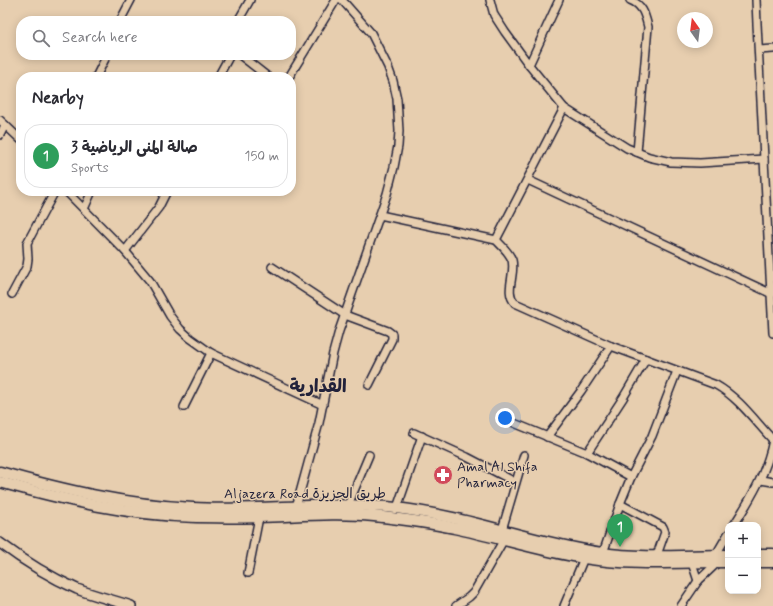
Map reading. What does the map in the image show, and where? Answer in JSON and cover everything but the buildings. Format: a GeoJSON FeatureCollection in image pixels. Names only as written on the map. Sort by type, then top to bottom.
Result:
{"type":"FeatureCollection","features":[{"type":"Feature","properties":{"kind":"main road","name":"Aljazera Road طريق الجزيزة"},"geometry":{"type":"LineString","coordinates":[[0,472],[81,493],[158,505],[193,508],[295,510],[415,520],[456,528],[542,550],[584,558],[638,564],[692,563],[718,560]]}},
{"type":"Feature","properties":{"kind":"main road","name":"Aljazera Road طريق الجزيزة"},"geometry":{"type":"LineString","coordinates":[[0,482],[82,503],[120,510],[195,517],[259,517],[295,510],[348,505],[397,508],[438,515],[567,546],[603,553],[657,555],[718,560]]}},
{"type":"Feature","properties":{"kind":"main road"},"geometry":{"type":"LineString","coordinates":[[761,554],[773,554]]}},
{"type":"Feature","properties":{"kind":"main road"},"geometry":{"type":"LineString","coordinates":[[761,562],[773,562]]}},
{"type":"Feature","properties":{"kind":"street"},"geometry":{"type":"LineString","coordinates":[[123,16],[131,0]]}},
{"type":"Feature","properties":{"kind":"street"},"geometry":{"type":"LineString","coordinates":[[241,16],[250,0]]}},
{"type":"Feature","properties":{"kind":"street"},"geometry":{"type":"LineString","coordinates":[[292,72],[336,0]]}},
{"type":"Feature","properties":{"kind":"street"},"geometry":{"type":"LineString","coordinates":[[295,510],[323,405],[333,353],[389,187],[398,146],[399,131],[397,99],[388,67],[374,38],[342,0]]}},
{"type":"Feature","properties":{"kind":"street"},"geometry":{"type":"LineString","coordinates":[[490,0],[494,15],[529,65],[564,108],[603,133],[649,157],[671,162],[700,163],[764,159]]}},
{"type":"Feature","properties":{"kind":"street"},"geometry":{"type":"LineString","coordinates":[[529,65],[559,0]]}},
{"type":"Feature","properties":{"kind":"street"},"geometry":{"type":"LineString","coordinates":[[630,0],[636,2],[644,11],[648,27],[638,152]]}},
{"type":"Feature","properties":{"kind":"street"},"geometry":{"type":"LineString","coordinates":[[756,0],[756,24],[759,50],[773,333]]}},
{"type":"Feature","properties":{"kind":"street"},"geometry":{"type":"LineString","coordinates":[[759,50],[773,50]]}},
{"type":"Feature","properties":{"kind":"street"},"geometry":{"type":"LineString","coordinates":[[98,72],[104,60]]}},
{"type":"Feature","properties":{"kind":"street"},"geometry":{"type":"LineString","coordinates":[[221,72],[227,60]]}},
{"type":"Feature","properties":{"kind":"street"},"geometry":{"type":"LineString","coordinates":[[246,60],[262,72]]}},
{"type":"Feature","properties":{"kind":"street"},"geometry":{"type":"LineString","coordinates":[[496,240],[564,108]]}},
{"type":"Feature","properties":{"kind":"street"},"geometry":{"type":"LineString","coordinates":[[0,135],[3,123],[16,135]]}},
{"type":"Feature","properties":{"kind":"street"},"geometry":{"type":"LineString","coordinates":[[528,180],[772,294]]}},
{"type":"Feature","properties":{"kind":"street"},"geometry":{"type":"LineString","coordinates":[[12,294],[27,266],[27,244],[52,196]]}},
{"type":"Feature","properties":{"kind":"street"},"geometry":{"type":"LineString","coordinates":[[71,196],[125,251],[150,281],[170,316],[180,329],[211,353],[323,405]]}},
{"type":"Feature","properties":{"kind":"street"},"geometry":{"type":"LineString","coordinates":[[84,209],[90,196]]}},
{"type":"Feature","properties":{"kind":"street"},"geometry":{"type":"LineString","coordinates":[[125,251],[159,207],[164,196]]}},
{"type":"Feature","properties":{"kind":"street"},"geometry":{"type":"LineString","coordinates":[[380,215],[496,240],[509,254],[512,262],[510,294],[515,303],[611,346],[726,390],[773,440],[761,480],[736,522]]}},
{"type":"Feature","properties":{"kind":"street"},"geometry":{"type":"LineString","coordinates":[[272,267],[345,314],[392,334],[392,339],[369,385]]}},
{"type":"Feature","properties":{"kind":"street"},"geometry":{"type":"LineString","coordinates":[[546,437],[581,391],[611,346]]}},
{"type":"Feature","properties":{"kind":"street"},"geometry":{"type":"LineString","coordinates":[[184,407],[211,353]]}},
{"type":"Feature","properties":{"kind":"street"},"geometry":{"type":"LineString","coordinates":[[587,453],[623,398],[646,359]]}},
{"type":"Feature","properties":{"kind":"street"},"geometry":{"type":"LineString","coordinates":[[603,553],[620,504],[631,477],[652,436],[677,371]]}},
{"type":"Feature","properties":{"kind":"street"},"geometry":{"type":"LineString","coordinates":[[514,423],[587,453],[631,477]]}},
{"type":"Feature","properties":{"kind":"street"},"geometry":{"type":"LineString","coordinates":[[414,433],[467,457],[515,482]]}},
{"type":"Feature","properties":{"kind":"street"},"geometry":{"type":"LineString","coordinates":[[397,508],[422,436]]}},
{"type":"Feature","properties":{"kind":"street"},"geometry":{"type":"LineString","coordinates":[[348,505],[369,455]]}},
{"type":"Feature","properties":{"kind":"street"},"geometry":{"type":"LineString","coordinates":[[502,530],[524,455]]}},
{"type":"Feature","properties":{"kind":"street"},"geometry":{"type":"LineString","coordinates":[[761,480],[773,482]]}},
{"type":"Feature","properties":{"kind":"street"},"geometry":{"type":"LineString","coordinates":[[620,504],[663,527],[665,532],[657,555]]}},
{"type":"Feature","properties":{"kind":"street"},"geometry":{"type":"LineString","coordinates":[[248,573],[259,517]]}},
{"type":"Feature","properties":{"kind":"street"},"geometry":{"type":"LineString","coordinates":[[456,606],[474,592],[503,541]]}},
{"type":"Feature","properties":{"kind":"street"},"geometry":{"type":"LineString","coordinates":[[681,606],[698,581],[718,560],[725,542]]}},
{"type":"Feature","properties":{"kind":"street"},"geometry":{"type":"LineString","coordinates":[[0,543],[18,556],[50,575],[78,589],[131,606]]}},
{"type":"Feature","properties":{"kind":"street"},"geometry":{"type":"LineString","coordinates":[[564,606],[584,558]]}},
{"type":"Feature","properties":{"kind":"street"},"geometry":{"type":"LineString","coordinates":[[692,563],[698,581]]}},
{"type":"Feature","properties":{"kind":"place","name":"Amal Al Shifa Pharmacy"},"geometry":{"type":"Point","coordinates":[443,475]}},
{"type":"Feature","properties":{"kind":"place","name":"صالة المنى الرياضية 3"},"geometry":{"type":"Point","coordinates":[620,547]}},
{"type":"Feature","properties":{"kind":"district","name":"القدارية"},"geometry":{"type":"Point","coordinates":[318,387]}}]}
